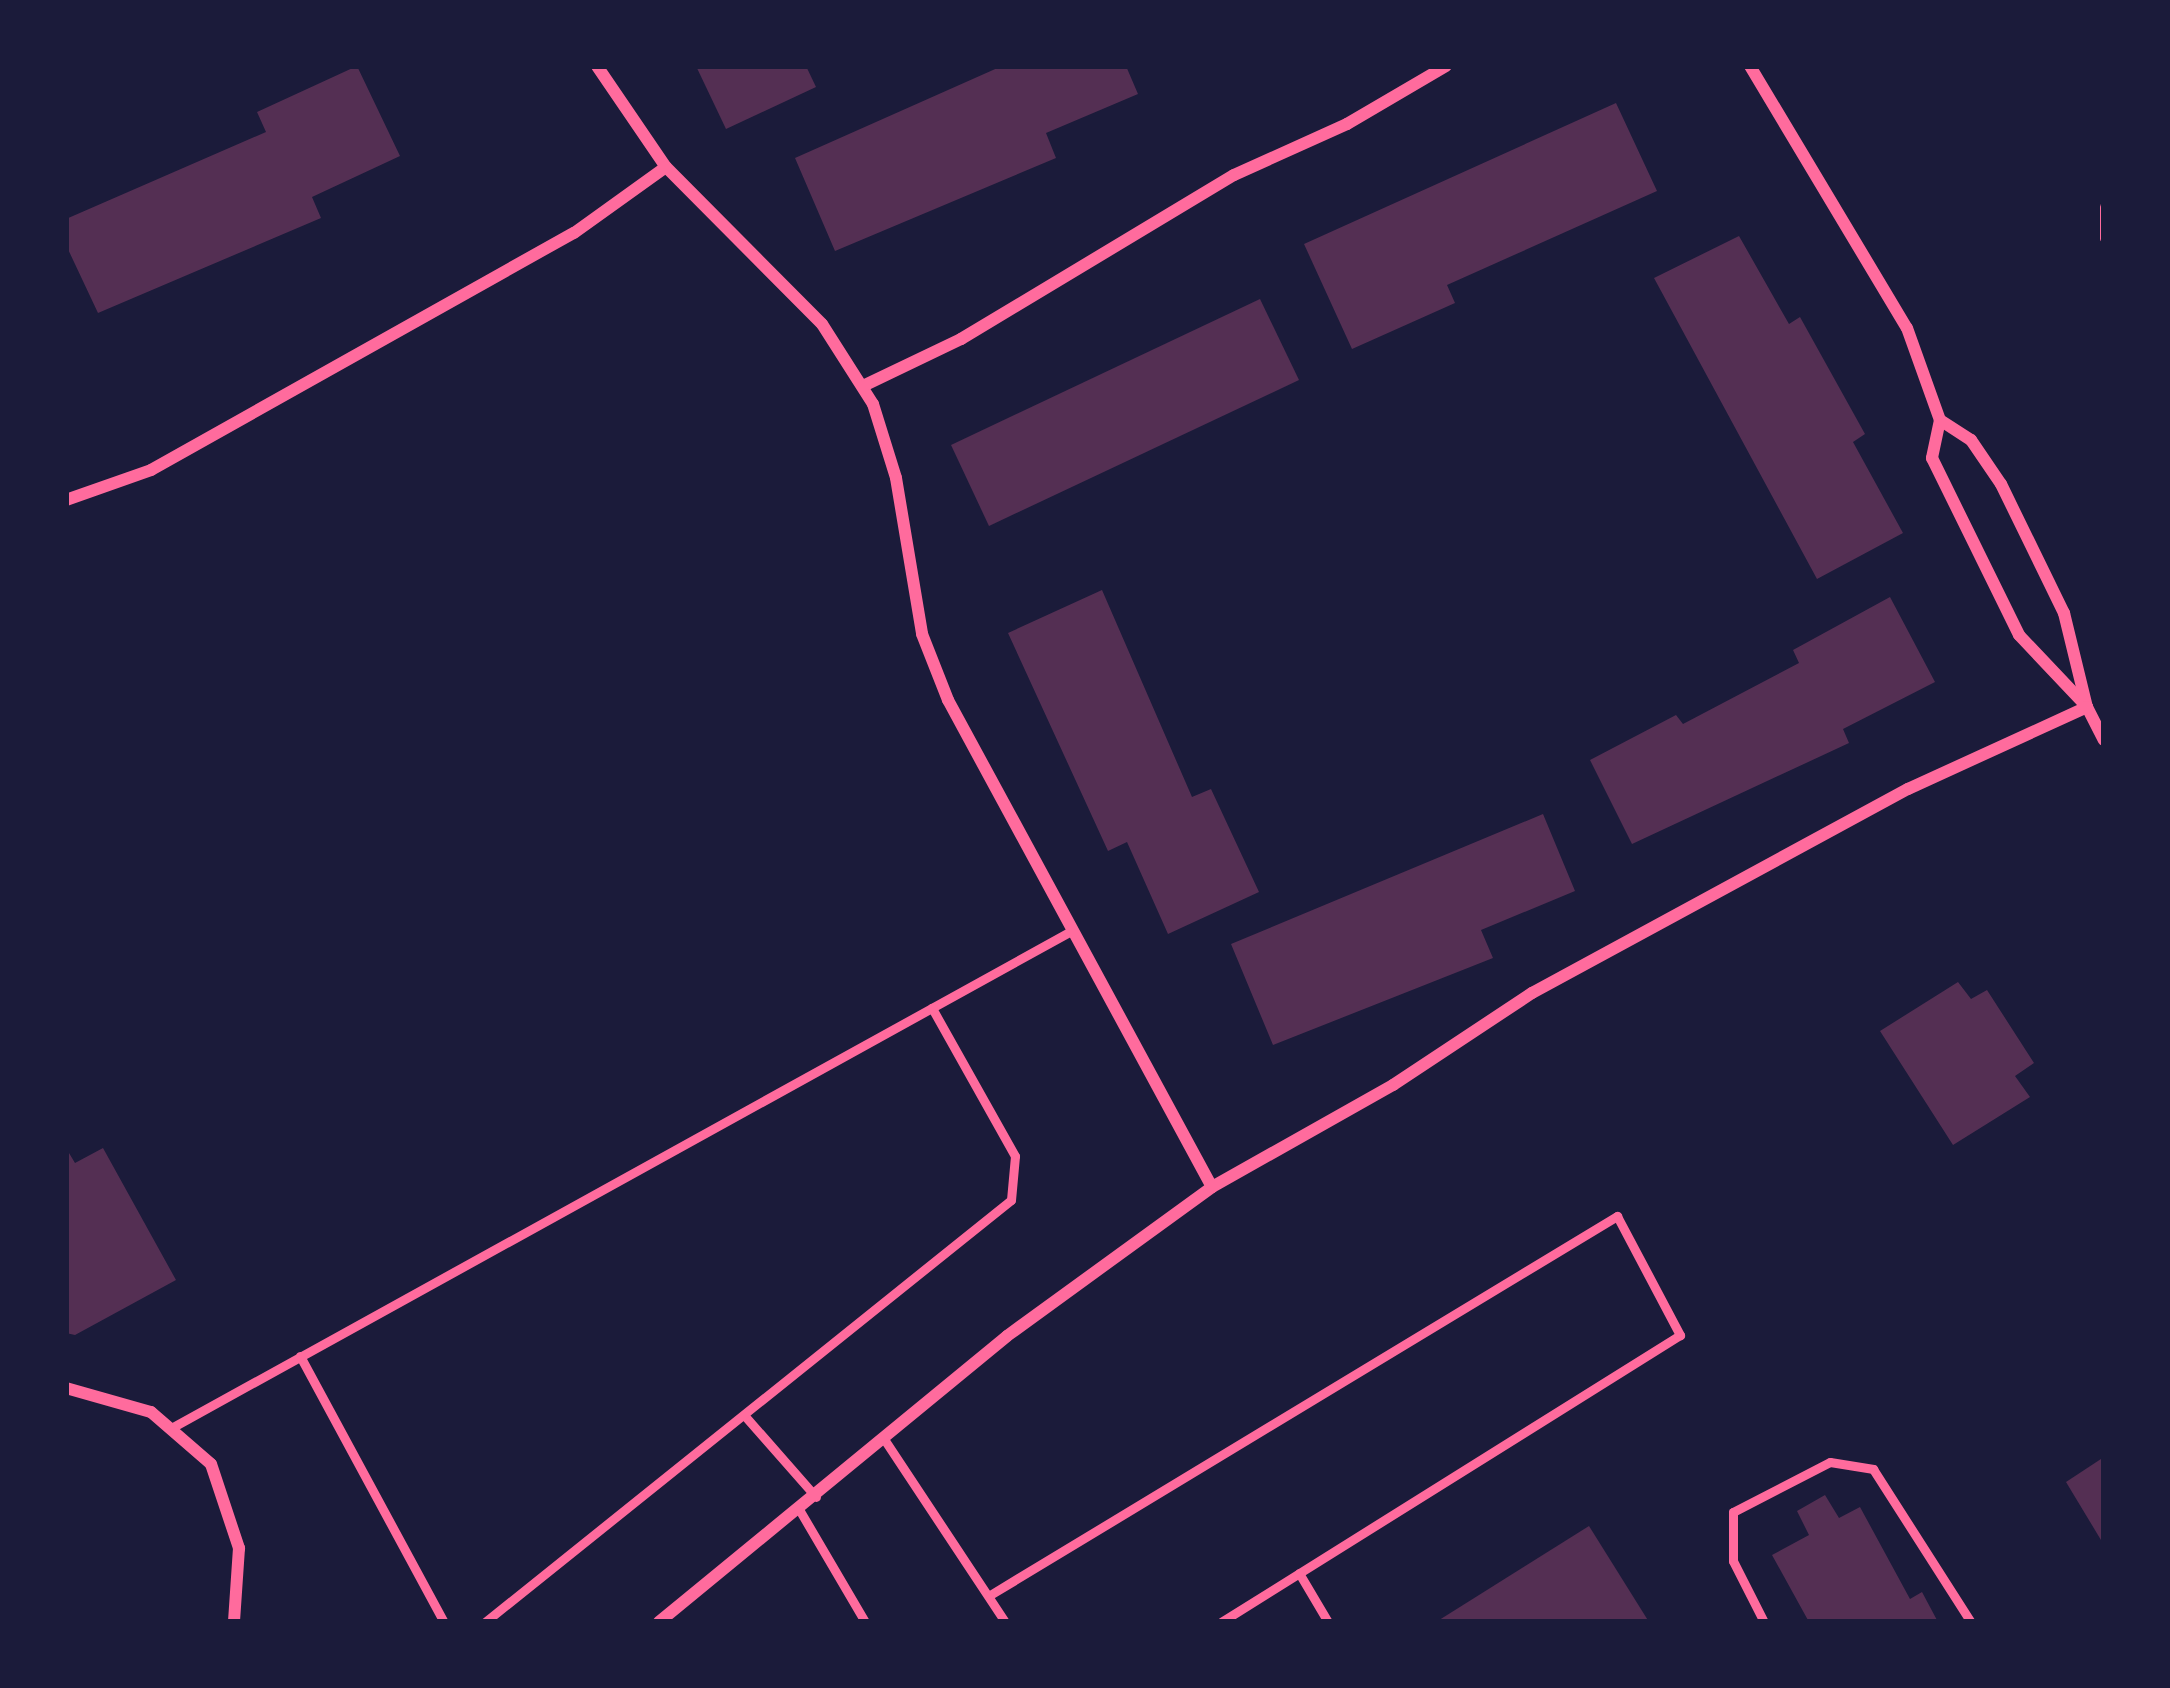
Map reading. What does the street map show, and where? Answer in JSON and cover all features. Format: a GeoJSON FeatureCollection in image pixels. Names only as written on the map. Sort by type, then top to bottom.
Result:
{"type":"FeatureCollection","features":[{"type":"Feature","properties":{"kind":"street"},"geometry":{"type":"LineString","coordinates":[[597,66],[666,167],[793,292],[863,386],[891,460],[912,595],[934,668],[1212,1187]]}},
{"type":"Feature","properties":{"kind":"street"},"geometry":{"type":"LineString","coordinates":[[863,386],[961,338],[1234,175],[1347,124],[1446,66]]}},
{"type":"Feature","properties":{"kind":"street"},"geometry":{"type":"LineString","coordinates":[[1750,66],[1907,328],[1940,420],[1932,458],[2019,635],[2087,707]]}},
{"type":"Feature","properties":{"kind":"street"},"geometry":{"type":"LineString","coordinates":[[66,500],[152,470],[574,233],[666,167]]}},
{"type":"Feature","properties":{"kind":"street"},"geometry":{"type":"LineString","coordinates":[[1940,420],[1971,440],[2001,484],[2064,613],[2087,707],[2104,740]]}},
{"type":"Feature","properties":{"kind":"street"},"geometry":{"type":"LineString","coordinates":[[659,1622],[800,1511],[1007,1336],[1212,1187],[1393,1084],[1532,993],[1908,789],[2087,707]]}},
{"type":"Feature","properties":{"kind":"street"},"geometry":{"type":"LineString","coordinates":[[66,1388],[152,1412],[211,1464],[230,1504],[241,1581],[234,1622]]}},
{"type":"Feature","properties":{"kind":"lane"},"geometry":{"type":"LineString","coordinates":[[2104,207],[2104,238]]}},
{"type":"Feature","properties":{"kind":"lane"},"geometry":{"type":"LineString","coordinates":[[172,1427],[1073,931]]}},
{"type":"Feature","properties":{"kind":"lane"},"geometry":{"type":"LineString","coordinates":[[485,1622],[1011,1201],[1019,1179],[1015,1156],[932,1008]]}},
{"type":"Feature","properties":{"kind":"lane"},"geometry":{"type":"LineString","coordinates":[[990,1594],[1617,1216],[1680,1335],[1220,1622]]}},
{"type":"Feature","properties":{"kind":"lane"},"geometry":{"type":"LineString","coordinates":[[300,1356],[444,1622]]}},
{"type":"Feature","properties":{"kind":"lane"},"geometry":{"type":"LineString","coordinates":[[744,1414],[816,1497]]}},
{"type":"Feature","properties":{"kind":"lane"},"geometry":{"type":"LineString","coordinates":[[884,1439],[1005,1622]]}},
{"type":"Feature","properties":{"kind":"lane"},"geometry":{"type":"LineString","coordinates":[[1764,1622],[1732,1561],[1732,1512],[1831,1462],[1873,1469],[1971,1622]]}},
{"type":"Feature","properties":{"kind":"lane"},"geometry":{"type":"LineString","coordinates":[[800,1511],[865,1622]]}},
{"type":"Feature","properties":{"kind":"lane"},"geometry":{"type":"LineString","coordinates":[[1299,1574],[1328,1622]]}},
{"type":"Feature","properties":{"kind":"building"},"geometry":{"type":"Polygon","coordinates":[[[357,66],[400,156],[312,197],[321,218],[98,313],[66,245],[66,219],[266,132],[257,112],[357,66]]]}},
{"type":"Feature","properties":{"kind":"building"},"geometry":{"type":"Polygon","coordinates":[[[696,66],[806,66],[816,87],[726,129],[696,66]]]}},
{"type":"Feature","properties":{"kind":"building"},"geometry":{"type":"Polygon","coordinates":[[[1002,66],[1126,66],[1138,94],[1046,133],[1056,158],[835,251],[795,158],[1002,66]]]}},
{"type":"Feature","properties":{"kind":"building"},"geometry":{"type":"Polygon","coordinates":[[[1616,103],[1657,191],[1447,285],[1455,303],[1352,349],[1304,244],[1616,103]]]}},
{"type":"Feature","properties":{"kind":"building"},"geometry":{"type":"Polygon","coordinates":[[[1739,236],[1789,324],[1800,317],[1865,434],[1853,442],[1903,533],[1817,579],[1654,278],[1739,236]]]}},
{"type":"Feature","properties":{"kind":"building"},"geometry":{"type":"Polygon","coordinates":[[[1260,299],[1299,380],[989,526],[951,445],[1260,299]]]}},
{"type":"Feature","properties":{"kind":"building"},"geometry":{"type":"Polygon","coordinates":[[[1102,590],[1192,797],[1211,789],[1259,892],[1168,934],[1127,842],[1108,851],[1008,633],[1102,590]]]}},
{"type":"Feature","properties":{"kind":"building"},"geometry":{"type":"Polygon","coordinates":[[[1890,597],[1935,682],[1843,729],[1849,743],[1632,844],[1590,760],[1676,715],[1683,724],[1799,663],[1793,650],[1890,597]]]}},
{"type":"Feature","properties":{"kind":"building"},"geometry":{"type":"Polygon","coordinates":[[[1543,814],[1575,891],[1481,930],[1493,958],[1273,1045],[1231,944],[1543,814]]]}},
{"type":"Feature","properties":{"kind":"building"},"geometry":{"type":"Polygon","coordinates":[[[1958,982],[1971,999],[1987,990],[2034,1063],[2015,1076],[2030,1097],[1953,1145],[1880,1031],[1958,982]]]}},
{"type":"Feature","properties":{"kind":"building"},"geometry":{"type":"Polygon","coordinates":[[[66,1148],[75,1163],[103,1148],[176,1280],[75,1335],[66,1333],[66,1148]]]}},
{"type":"Feature","properties":{"kind":"building"},"geometry":{"type":"Polygon","coordinates":[[[2104,1457],[2104,1545],[2066,1482],[2104,1457]]]}},
{"type":"Feature","properties":{"kind":"building"},"geometry":{"type":"Polygon","coordinates":[[[1825,1495],[1839,1518],[1860,1507],[1910,1599],[1922,1592],[1938,1622],[1809,1622],[1772,1555],[1809,1535],[1797,1511],[1825,1495]]]}},
{"type":"Feature","properties":{"kind":"building"},"geometry":{"type":"Polygon","coordinates":[[[1589,1526],[1649,1622],[1436,1622],[1589,1526]]]}}]}
